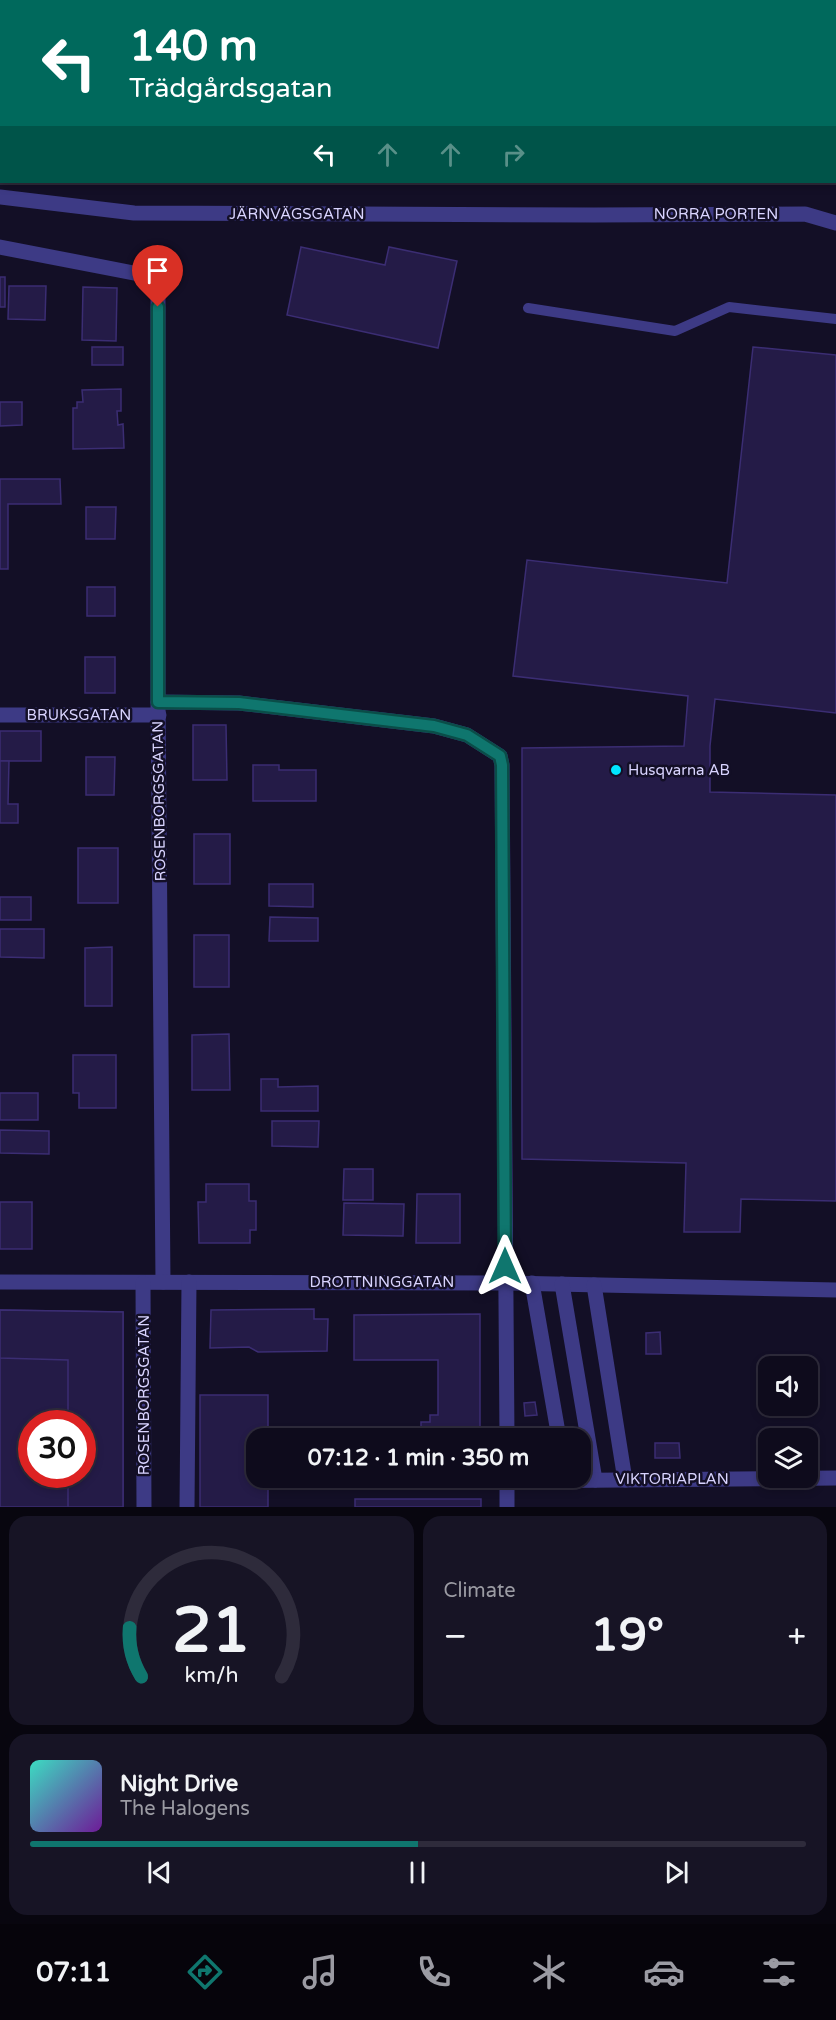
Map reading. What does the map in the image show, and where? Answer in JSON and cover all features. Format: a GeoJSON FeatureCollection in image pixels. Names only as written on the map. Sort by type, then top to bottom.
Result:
{"type":"FeatureCollection","features":[{"type":"Feature","properties":{"kind":"street","name":"JÄRNVÄGSGATAN"},"geometry":{"type":"LineString","coordinates":[[0,197],[134,213],[594,215]]}},
{"type":"Feature","properties":{"kind":"street","name":"NORRA PORTEN"},"geometry":{"type":"LineString","coordinates":[[594,215],[805,214],[836,223]]}},
{"type":"Feature","properties":{"kind":"street","name":"ROSENBORGSGATAN"},"geometry":{"type":"LineString","coordinates":[[0,247],[144,275],[158,284],[158,709],[163,1282]]}},
{"type":"Feature","properties":{"kind":"street","name":"BRUKSGATAN"},"geometry":{"type":"LineString","coordinates":[[0,715],[158,709],[239,703],[434,726],[467,735],[500,756],[502,765],[504,1282]]}},
{"type":"Feature","properties":{"kind":"street","name":"DROTTNINGGATAN"},"geometry":{"type":"LineString","coordinates":[[0,1282],[504,1282],[836,1290]]}},
{"type":"Feature","properties":{"kind":"street"},"geometry":{"type":"LineString","coordinates":[[188,1507],[189,1282]]}},
{"type":"Feature","properties":{"kind":"street"},"geometry":{"type":"LineString","coordinates":[[504,1282],[507,1428]]}},
{"type":"Feature","properties":{"kind":"street","name":"ROSENBORGSGATAN"},"geometry":{"type":"LineString","coordinates":[[143,1283],[144,1507]]}},
{"type":"Feature","properties":{"kind":"street"},"geometry":{"type":"LineString","coordinates":[[532,1283],[557,1428]]}},
{"type":"Feature","properties":{"kind":"street"},"geometry":{"type":"LineString","coordinates":[[562,1284],[595,1480]]}},
{"type":"Feature","properties":{"kind":"street"},"geometry":{"type":"LineString","coordinates":[[594,1284],[625,1480]]}},
{"type":"Feature","properties":{"kind":"street","name":"VIKTORIAPLAN"},"geometry":{"type":"LineString","coordinates":[[591,1480],[836,1478]]}},
{"type":"Feature","properties":{"kind":"street"},"geometry":{"type":"LineString","coordinates":[[507,1488],[507,1507]]}},
{"type":"Feature","properties":{"kind":"lane"},"geometry":{"type":"LineString","coordinates":[[528,308],[675,331],[729,307],[836,319]]}},
{"type":"Feature","properties":{"kind":"building"},"geometry":{"type":"Polygon","coordinates":[[[301,247],[385,265],[389,247],[457,261],[438,348],[287,315],[301,247]]]}},
{"type":"Feature","properties":{"kind":"building"},"geometry":{"type":"Polygon","coordinates":[[[0,277],[5,277],[5,307],[0,307],[0,277]]]}},
{"type":"Feature","properties":{"kind":"building"},"geometry":{"type":"Polygon","coordinates":[[[9,286],[46,286],[45,320],[8,319],[9,286]]]}},
{"type":"Feature","properties":{"kind":"building"},"geometry":{"type":"Polygon","coordinates":[[[83,287],[117,288],[116,341],[82,340],[83,287]]]}},
{"type":"Feature","properties":{"kind":"building"},"geometry":{"type":"Polygon","coordinates":[[[92,347],[123,347],[123,365],[92,365],[92,347]]]}},
{"type":"Feature","properties":{"kind":"building","name":"Husqvarna AB"},"geometry":{"type":"Polygon","coordinates":[[[753,347],[836,355],[836,713],[715,699],[710,746],[710,792],[836,795],[836,1201],[741,1199],[740,1232],[684,1232],[686,1163],[522,1159],[522,748],[684,746],[688,696],[513,676],[527,560],[727,583],[753,347]]]}},
{"type":"Feature","properties":{"kind":"building"},"geometry":{"type":"Polygon","coordinates":[[[121,389],[121,411],[117,411],[118,425],[123,424],[124,448],[73,449],[73,408],[77,408],[77,402],[83,402],[82,390],[121,389]]]}},
{"type":"Feature","properties":{"kind":"building"},"geometry":{"type":"Polygon","coordinates":[[[0,402],[22,402],[22,425],[0,426],[0,402]]]}},
{"type":"Feature","properties":{"kind":"building"},"geometry":{"type":"Polygon","coordinates":[[[0,479],[60,479],[61,504],[8,504],[8,569],[0,569],[0,479]]]}},
{"type":"Feature","properties":{"kind":"building"},"geometry":{"type":"Polygon","coordinates":[[[86,507],[116,507],[115,539],[86,539],[86,507]]]}},
{"type":"Feature","properties":{"kind":"building"},"geometry":{"type":"Polygon","coordinates":[[[87,587],[115,587],[115,616],[87,616],[87,587]]]}},
{"type":"Feature","properties":{"kind":"building"},"geometry":{"type":"Polygon","coordinates":[[[85,657],[115,657],[115,693],[85,693],[85,657]]]}},
{"type":"Feature","properties":{"kind":"building"},"geometry":{"type":"Polygon","coordinates":[[[193,725],[226,725],[227,780],[193,780],[193,725]]]}},
{"type":"Feature","properties":{"kind":"building"},"geometry":{"type":"Polygon","coordinates":[[[0,731],[41,731],[41,761],[0,761],[0,731]]]}},
{"type":"Feature","properties":{"kind":"building"},"geometry":{"type":"Polygon","coordinates":[[[86,757],[115,757],[114,795],[86,795],[86,757]]]}},
{"type":"Feature","properties":{"kind":"building"},"geometry":{"type":"Polygon","coordinates":[[[0,761],[9,761],[8,804],[18,804],[18,823],[0,823],[0,761]]]}},
{"type":"Feature","properties":{"kind":"building"},"geometry":{"type":"Polygon","coordinates":[[[253,765],[279,765],[279,770],[316,770],[316,801],[253,801],[253,765]]]}},
{"type":"Feature","properties":{"kind":"building"},"geometry":{"type":"Polygon","coordinates":[[[194,834],[230,834],[230,884],[194,884],[194,834]]]}},
{"type":"Feature","properties":{"kind":"building"},"geometry":{"type":"Polygon","coordinates":[[[78,848],[118,848],[118,903],[78,903],[78,848]]]}},
{"type":"Feature","properties":{"kind":"building"},"geometry":{"type":"Polygon","coordinates":[[[269,884],[313,884],[313,907],[269,906],[269,884]]]}},
{"type":"Feature","properties":{"kind":"building"},"geometry":{"type":"Polygon","coordinates":[[[0,897],[31,897],[31,920],[0,920],[0,897]]]}},
{"type":"Feature","properties":{"kind":"building"},"geometry":{"type":"Polygon","coordinates":[[[270,917],[318,918],[318,941],[269,941],[270,917]]]}},
{"type":"Feature","properties":{"kind":"building"},"geometry":{"type":"Polygon","coordinates":[[[0,929],[44,929],[44,958],[0,957],[0,929]]]}},
{"type":"Feature","properties":{"kind":"building"},"geometry":{"type":"Polygon","coordinates":[[[194,935],[229,935],[229,987],[194,987],[194,935]]]}},
{"type":"Feature","properties":{"kind":"building"},"geometry":{"type":"Polygon","coordinates":[[[112,947],[112,1006],[85,1006],[85,948],[112,947]]]}},
{"type":"Feature","properties":{"kind":"building"},"geometry":{"type":"Polygon","coordinates":[[[229,1034],[230,1090],[192,1090],[192,1035],[229,1034]]]}},
{"type":"Feature","properties":{"kind":"building"},"geometry":{"type":"Polygon","coordinates":[[[73,1055],[116,1055],[116,1108],[79,1108],[79,1093],[73,1093],[73,1055]]]}},
{"type":"Feature","properties":{"kind":"building"},"geometry":{"type":"Polygon","coordinates":[[[261,1079],[278,1079],[278,1087],[318,1086],[318,1111],[261,1111],[261,1079]]]}},
{"type":"Feature","properties":{"kind":"building"},"geometry":{"type":"Polygon","coordinates":[[[0,1093],[38,1093],[38,1120],[0,1120],[0,1093]]]}},
{"type":"Feature","properties":{"kind":"building"},"geometry":{"type":"Polygon","coordinates":[[[272,1121],[319,1121],[318,1147],[272,1146],[272,1121]]]}},
{"type":"Feature","properties":{"kind":"building"},"geometry":{"type":"Polygon","coordinates":[[[0,1130],[49,1131],[49,1154],[0,1153],[0,1130]]]}},
{"type":"Feature","properties":{"kind":"building"},"geometry":{"type":"Polygon","coordinates":[[[344,1169],[373,1169],[373,1200],[343,1200],[344,1169]]]}},
{"type":"Feature","properties":{"kind":"building"},"geometry":{"type":"Polygon","coordinates":[[[206,1184],[249,1184],[249,1201],[256,1201],[256,1230],[250,1230],[250,1243],[199,1243],[198,1202],[206,1202],[206,1184]]]}},
{"type":"Feature","properties":{"kind":"building"},"geometry":{"type":"Polygon","coordinates":[[[417,1194],[460,1194],[460,1243],[416,1243],[417,1194]]]}},
{"type":"Feature","properties":{"kind":"building"},"geometry":{"type":"Polygon","coordinates":[[[0,1202],[32,1202],[32,1249],[0,1249],[0,1202]]]}},
{"type":"Feature","properties":{"kind":"building"},"geometry":{"type":"Polygon","coordinates":[[[344,1203],[404,1204],[403,1236],[343,1235],[344,1203]]]}},
{"type":"Feature","properties":{"kind":"building"},"geometry":{"type":"Polygon","coordinates":[[[314,1309],[314,1319],[328,1319],[327,1351],[258,1352],[249,1347],[210,1348],[211,1310],[314,1309]]]}},
{"type":"Feature","properties":{"kind":"building"},"geometry":{"type":"Polygon","coordinates":[[[0,1310],[123,1312],[123,1507],[0,1507],[0,1310]]]}},
{"type":"Feature","properties":{"kind":"building"},"geometry":{"type":"Polygon","coordinates":[[[0,1310],[123,1312],[123,1507],[68,1507],[68,1488],[96,1488],[96,1410],[68,1410],[68,1360],[0,1358],[0,1310]]]}},
{"type":"Feature","properties":{"kind":"building"},"geometry":{"type":"Polygon","coordinates":[[[480,1314],[480,1428],[421,1428],[421,1422],[430,1422],[430,1415],[438,1415],[438,1360],[354,1360],[354,1315],[480,1314]]]}},
{"type":"Feature","properties":{"kind":"building"},"geometry":{"type":"Polygon","coordinates":[[[660,1332],[661,1354],[646,1354],[646,1333],[660,1332]]]}},
{"type":"Feature","properties":{"kind":"building"},"geometry":{"type":"Polygon","coordinates":[[[200,1395],[268,1395],[268,1428],[246,1428],[246,1488],[268,1488],[268,1507],[200,1507],[200,1395]]]}},
{"type":"Feature","properties":{"kind":"building"},"geometry":{"type":"Polygon","coordinates":[[[535,1402],[537,1415],[525,1416],[524,1403],[535,1402]]]}},
{"type":"Feature","properties":{"kind":"building"},"geometry":{"type":"Polygon","coordinates":[[[655,1443],[679,1443],[680,1458],[655,1458],[655,1443]]]}},
{"type":"Feature","properties":{"kind":"building"},"geometry":{"type":"Polygon","coordinates":[[[355,1499],[481,1499],[481,1507],[355,1507],[355,1499]]]}},
{"type":"Feature","properties":{"kind":"place","name":"Husqvarna AB"},"geometry":{"type":"Point","coordinates":[616,770]}},
{"type":"Feature","properties":{"kind":"route"},"geometry":{"type":"LineString","coordinates":[[158,307],[158,702],[239,703],[434,726],[467,735],[500,756],[502,765],[505,1266]]}}]}
